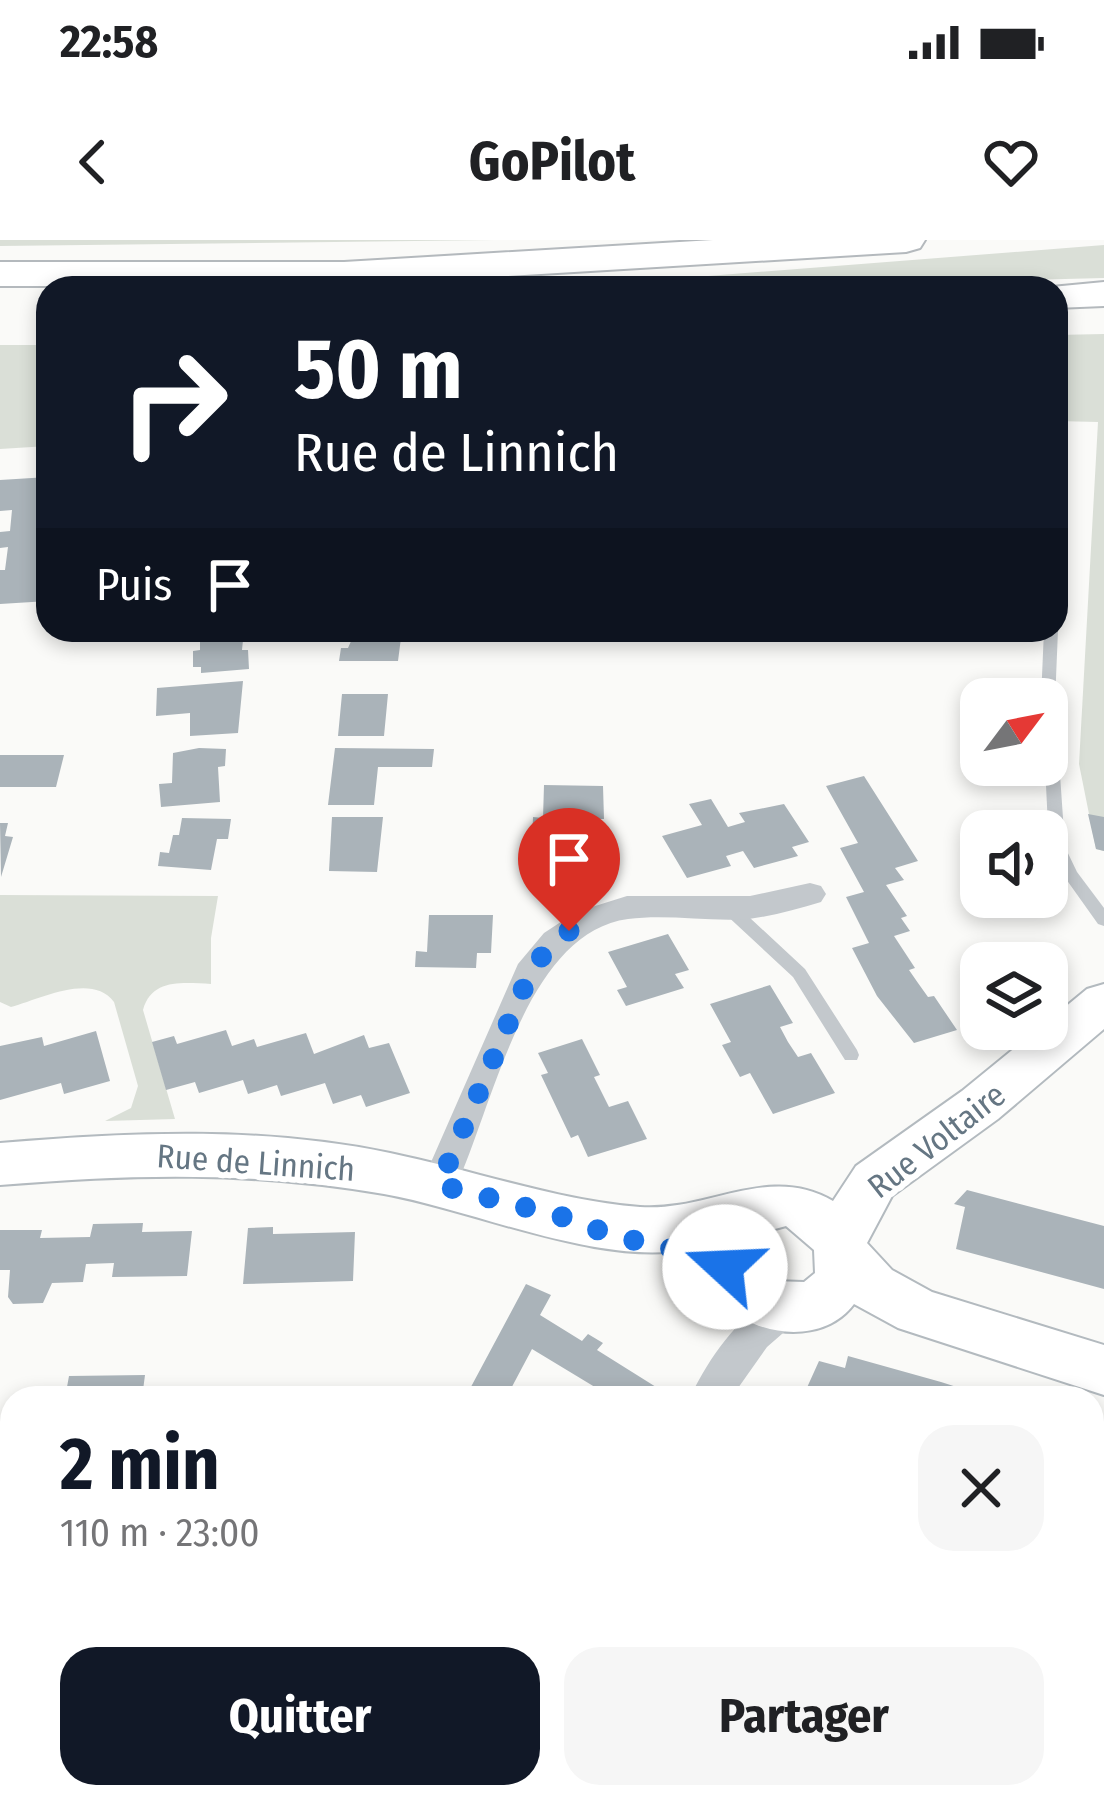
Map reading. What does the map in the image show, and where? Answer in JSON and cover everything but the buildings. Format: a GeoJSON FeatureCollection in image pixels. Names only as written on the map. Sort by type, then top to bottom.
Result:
{"type":"FeatureCollection","features":[{"type":"Feature","properties":{"kind":"highway"},"geometry":{"type":"LineString","coordinates":[[714,254],[846,240]]}},
{"type":"Feature","properties":{"kind":"highway"},"geometry":{"type":"LineString","coordinates":[[0,274],[344,274],[906,240]]}},
{"type":"Feature","properties":{"kind":"highway"},"geometry":{"type":"LineString","coordinates":[[1068,296],[1104,294]]}},
{"type":"Feature","properties":{"kind":"highway"},"geometry":{"type":"LineString","coordinates":[[1068,309],[1104,309]]}},
{"type":"Feature","properties":{"kind":"street"},"geometry":{"type":"LineString","coordinates":[[439,1185],[534,964],[555,941],[587,920],[627,908],[729,908],[810,894]]}},
{"type":"Feature","properties":{"kind":"street"},"geometry":{"type":"LineString","coordinates":[[1068,1001],[1104,968]]}},
{"type":"Feature","properties":{"kind":"street","name":"Rue Voltaire"},"geometry":{"type":"LineString","coordinates":[[843,1249],[858,1203],[874,1181],[980,1105],[1104,1002]]}},
{"type":"Feature","properties":{"kind":"street","name":"Rue Voltaire"},"geometry":{"type":"LineString","coordinates":[[762,1208],[822,1185],[936,1111],[1015,1050]]}},
{"type":"Feature","properties":{"kind":"street","name":"Rue de Linnich"},"geometry":{"type":"LineString","coordinates":[[0,1164],[121,1154],[228,1153],[351,1167],[439,1185],[694,1254],[728,1274]]}},
{"type":"Feature","properties":{"kind":"street"},"geometry":{"type":"LineString","coordinates":[[1027,1348],[887,1297],[843,1249],[833,1229],[813,1212],[762,1208],[734,1222],[723,1243],[728,1274],[747,1295],[795,1307],[860,1311],[1104,1370]]}},
{"type":"Feature","properties":{"kind":"street","name":"Rue de Linnich"},"geometry":{"type":"LineString","coordinates":[[567,1218],[663,1230],[762,1208]]}},
{"type":"Feature","properties":{"kind":"street"},"geometry":{"type":"LineString","coordinates":[[718,1386],[754,1335],[836,1286],[843,1249]]}},
{"type":"Feature","properties":{"kind":"lane"},"geometry":{"type":"LineString","coordinates":[[1050,642],[1048,702],[1058,847],[1070,875],[1104,920]]}},
{"type":"Feature","properties":{"kind":"lane"},"geometry":{"type":"LineString","coordinates":[[729,908],[799,973],[850,1054]]}},
{"type":"Feature","properties":{"kind":"shaded area"},"geometry":{"type":"Polygon","coordinates":[[[0,240],[495,240],[0,246],[0,240]]]}},
{"type":"Feature","properties":{"kind":"shaded area"},"geometry":{"type":"Polygon","coordinates":[[[1104,245],[1104,278],[708,276],[1104,245]]]}},
{"type":"Feature","properties":{"kind":"shaded area"},"geometry":{"type":"Polygon","coordinates":[[[1104,334],[1104,851],[1096,849],[1079,764],[1098,422],[1068,421],[1068,335],[1104,334]]]}},
{"type":"Feature","properties":{"kind":"shaded area"},"geometry":{"type":"Polygon","coordinates":[[[0,345],[36,345],[36,447],[0,449],[0,345]]]}},
{"type":"Feature","properties":{"kind":"shaded area"},"geometry":{"type":"Polygon","coordinates":[[[0,895],[218,896],[211,938],[211,984],[161,987],[143,1010],[175,1119],[105,1121],[131,1108],[138,1086],[114,1002],[104,993],[79,988],[11,1007],[0,1002],[0,895]]]}},
{"type":"Feature","properties":{"kind":"route"},"geometry":{"type":"LineString","coordinates":[[569,931],[534,964],[439,1185],[694,1254],[728,1274],[725,1267]]}}]}
